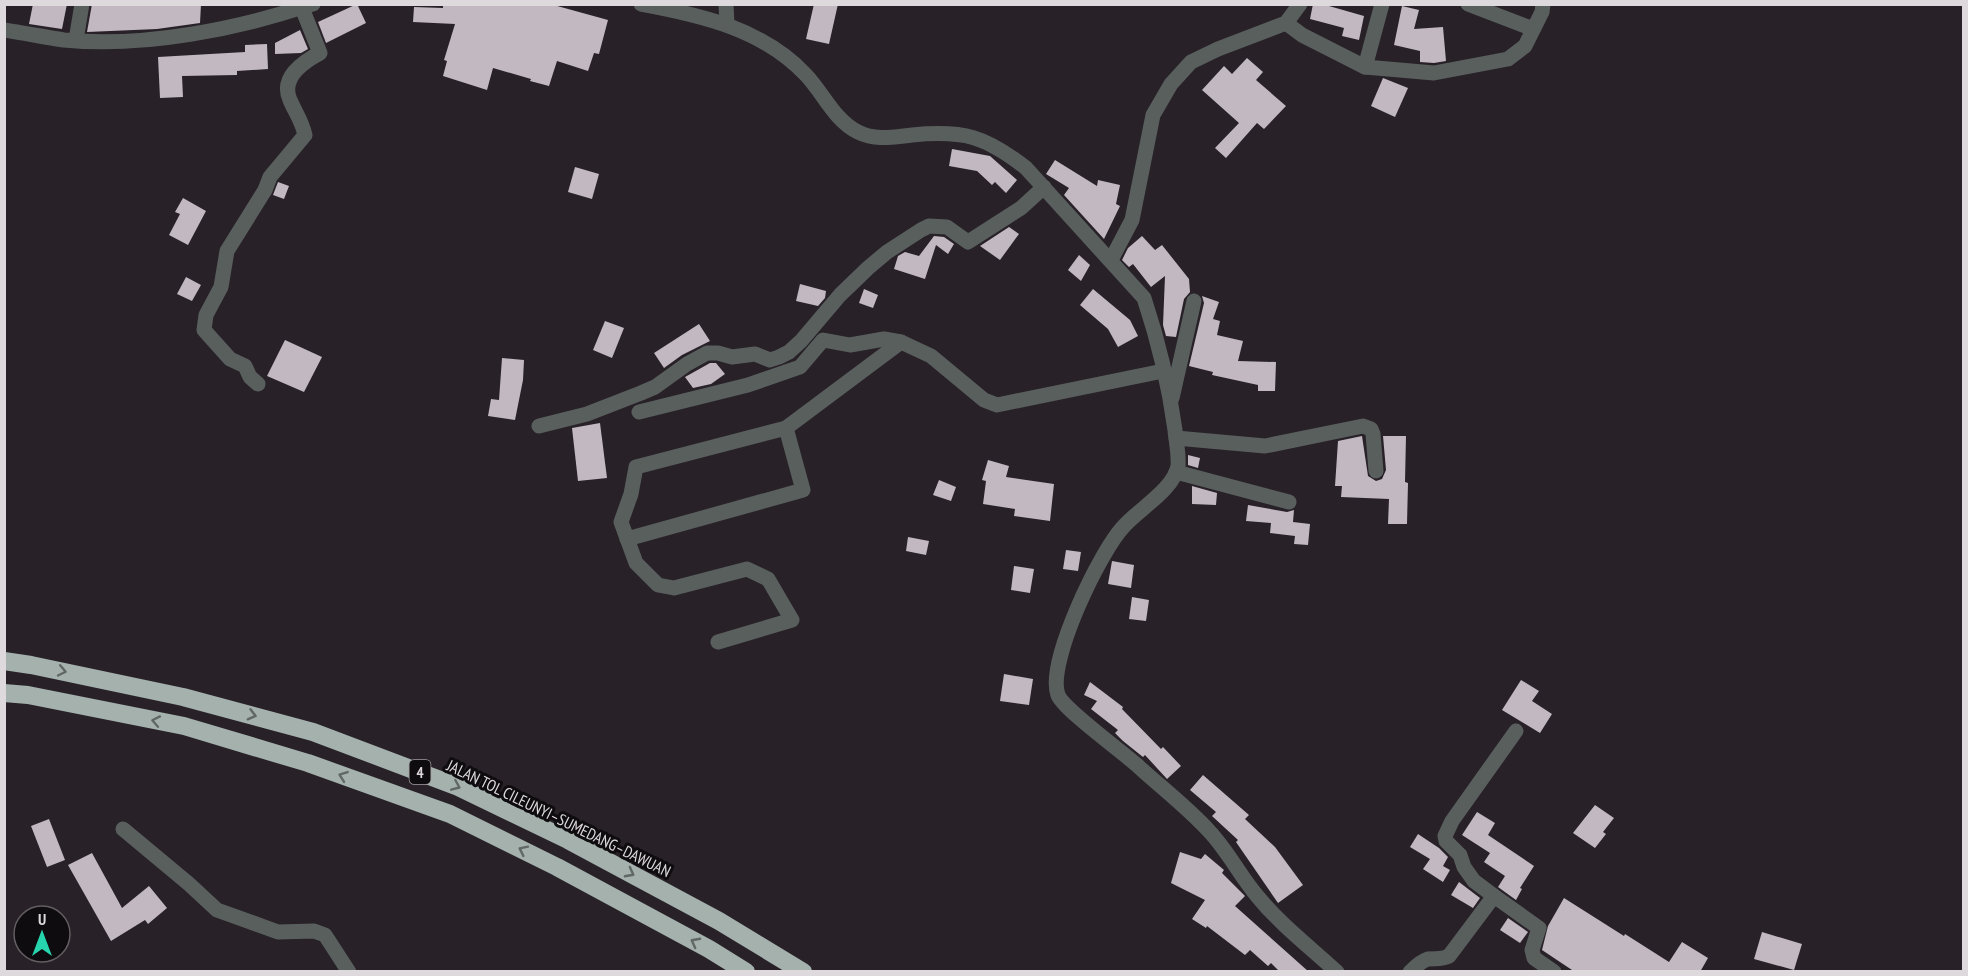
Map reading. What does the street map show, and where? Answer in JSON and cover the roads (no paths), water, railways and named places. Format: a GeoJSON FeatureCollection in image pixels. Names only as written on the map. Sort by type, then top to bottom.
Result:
{"type":"FeatureCollection","features":[{"type":"Feature","properties":{"kind":"highway","name":"JALAN TOL CILEUNYI–SUMEDANG–DAWUAN"},"geometry":{"type":"LineString","coordinates":[[4,661],[183,697],[313,732],[456,786],[568,840],[709,915],[803,972]]}},
{"type":"Feature","properties":{"kind":"highway","name":"4"},"geometry":{"type":"LineString","coordinates":[[4,693],[28,695],[184,726],[308,763],[450,814],[557,867],[746,972]]}},
{"type":"Feature","properties":{"kind":"street"},"geometry":{"type":"LineString","coordinates":[[76,40],[82,4]]}},
{"type":"Feature","properties":{"kind":"street"},"geometry":{"type":"LineString","coordinates":[[641,4],[727,24],[752,34],[780,52],[807,75],[840,120],[858,132],[883,139],[943,133],[972,136],[1004,151],[1026,168],[1144,298],[1171,401],[1178,462],[1176,472],[1170,483],[1123,526],[1106,548],[1092,576],[1059,659],[1055,678],[1058,695],[1065,706],[1120,749],[1210,831],[1257,896],[1276,917],[1337,972]]}},
{"type":"Feature","properties":{"kind":"street"},"geometry":{"type":"LineString","coordinates":[[726,4],[727,24]]}},
{"type":"Feature","properties":{"kind":"street"},"geometry":{"type":"LineString","coordinates":[[1111,260],[1121,245],[1132,220],[1153,115],[1171,84],[1191,62],[1286,23],[1300,4]]}},
{"type":"Feature","properties":{"kind":"street"},"geometry":{"type":"LineString","coordinates":[[1365,67],[1382,4]]}},
{"type":"Feature","properties":{"kind":"street"},"geometry":{"type":"LineString","coordinates":[[1468,4],[1533,29]]}},
{"type":"Feature","properties":{"kind":"street"},"geometry":{"type":"LineString","coordinates":[[1286,23],[1302,35],[1365,67],[1434,73],[1508,59],[1525,46],[1543,4]]}},
{"type":"Feature","properties":{"kind":"street"},"geometry":{"type":"LineString","coordinates":[[4,30],[76,40],[143,39],[207,32],[279,16],[308,6],[320,53],[300,64],[287,84],[289,98],[297,111],[305,135],[270,177],[265,190],[227,251],[221,287],[206,315],[204,330],[230,359],[245,366],[250,377],[258,384]]}},
{"type":"Feature","properties":{"kind":"street"},"geometry":{"type":"LineString","coordinates":[[540,426],[587,414],[655,387],[707,353],[732,357],[755,354],[770,360],[779,357],[789,352],[801,341],[840,295],[868,268],[887,252],[921,230],[929,226],[947,227],[968,242],[1021,208],[1044,188]]}},
{"type":"Feature","properties":{"kind":"street"},"geometry":{"type":"LineString","coordinates":[[1171,401],[1194,301]]}},
{"type":"Feature","properties":{"kind":"street"},"geometry":{"type":"LineString","coordinates":[[639,412],[748,385],[800,367],[823,340],[850,345],[884,339],[901,342],[931,356],[984,400],[998,405],[1164,371]]}},
{"type":"Feature","properties":{"kind":"street"},"geometry":{"type":"LineString","coordinates":[[717,642],[792,620],[768,579],[747,569],[674,588],[658,585],[636,563],[621,522],[631,494],[636,467],[786,428],[901,342]]}},
{"type":"Feature","properties":{"kind":"street"},"geometry":{"type":"LineString","coordinates":[[1176,438],[1265,446],[1363,426],[1371,429],[1373,434],[1376,471]]}},
{"type":"Feature","properties":{"kind":"street"},"geometry":{"type":"LineString","coordinates":[[627,539],[803,490],[786,428]]}},
{"type":"Feature","properties":{"kind":"street"},"geometry":{"type":"LineString","coordinates":[[1176,472],[1289,502]]}},
{"type":"Feature","properties":{"kind":"street"},"geometry":{"type":"LineString","coordinates":[[1516,731],[1452,821],[1445,836],[1446,841],[1460,855],[1464,867],[1474,881],[1539,928],[1532,950],[1534,958],[1554,972]]}},
{"type":"Feature","properties":{"kind":"street"},"geometry":{"type":"LineString","coordinates":[[123,829],[189,884],[216,910],[278,932],[314,931],[325,935],[349,972]]}},
{"type":"Feature","properties":{"kind":"street"},"geometry":{"type":"LineString","coordinates":[[1410,972],[1421,962],[1449,956],[1494,896]]}}]}
